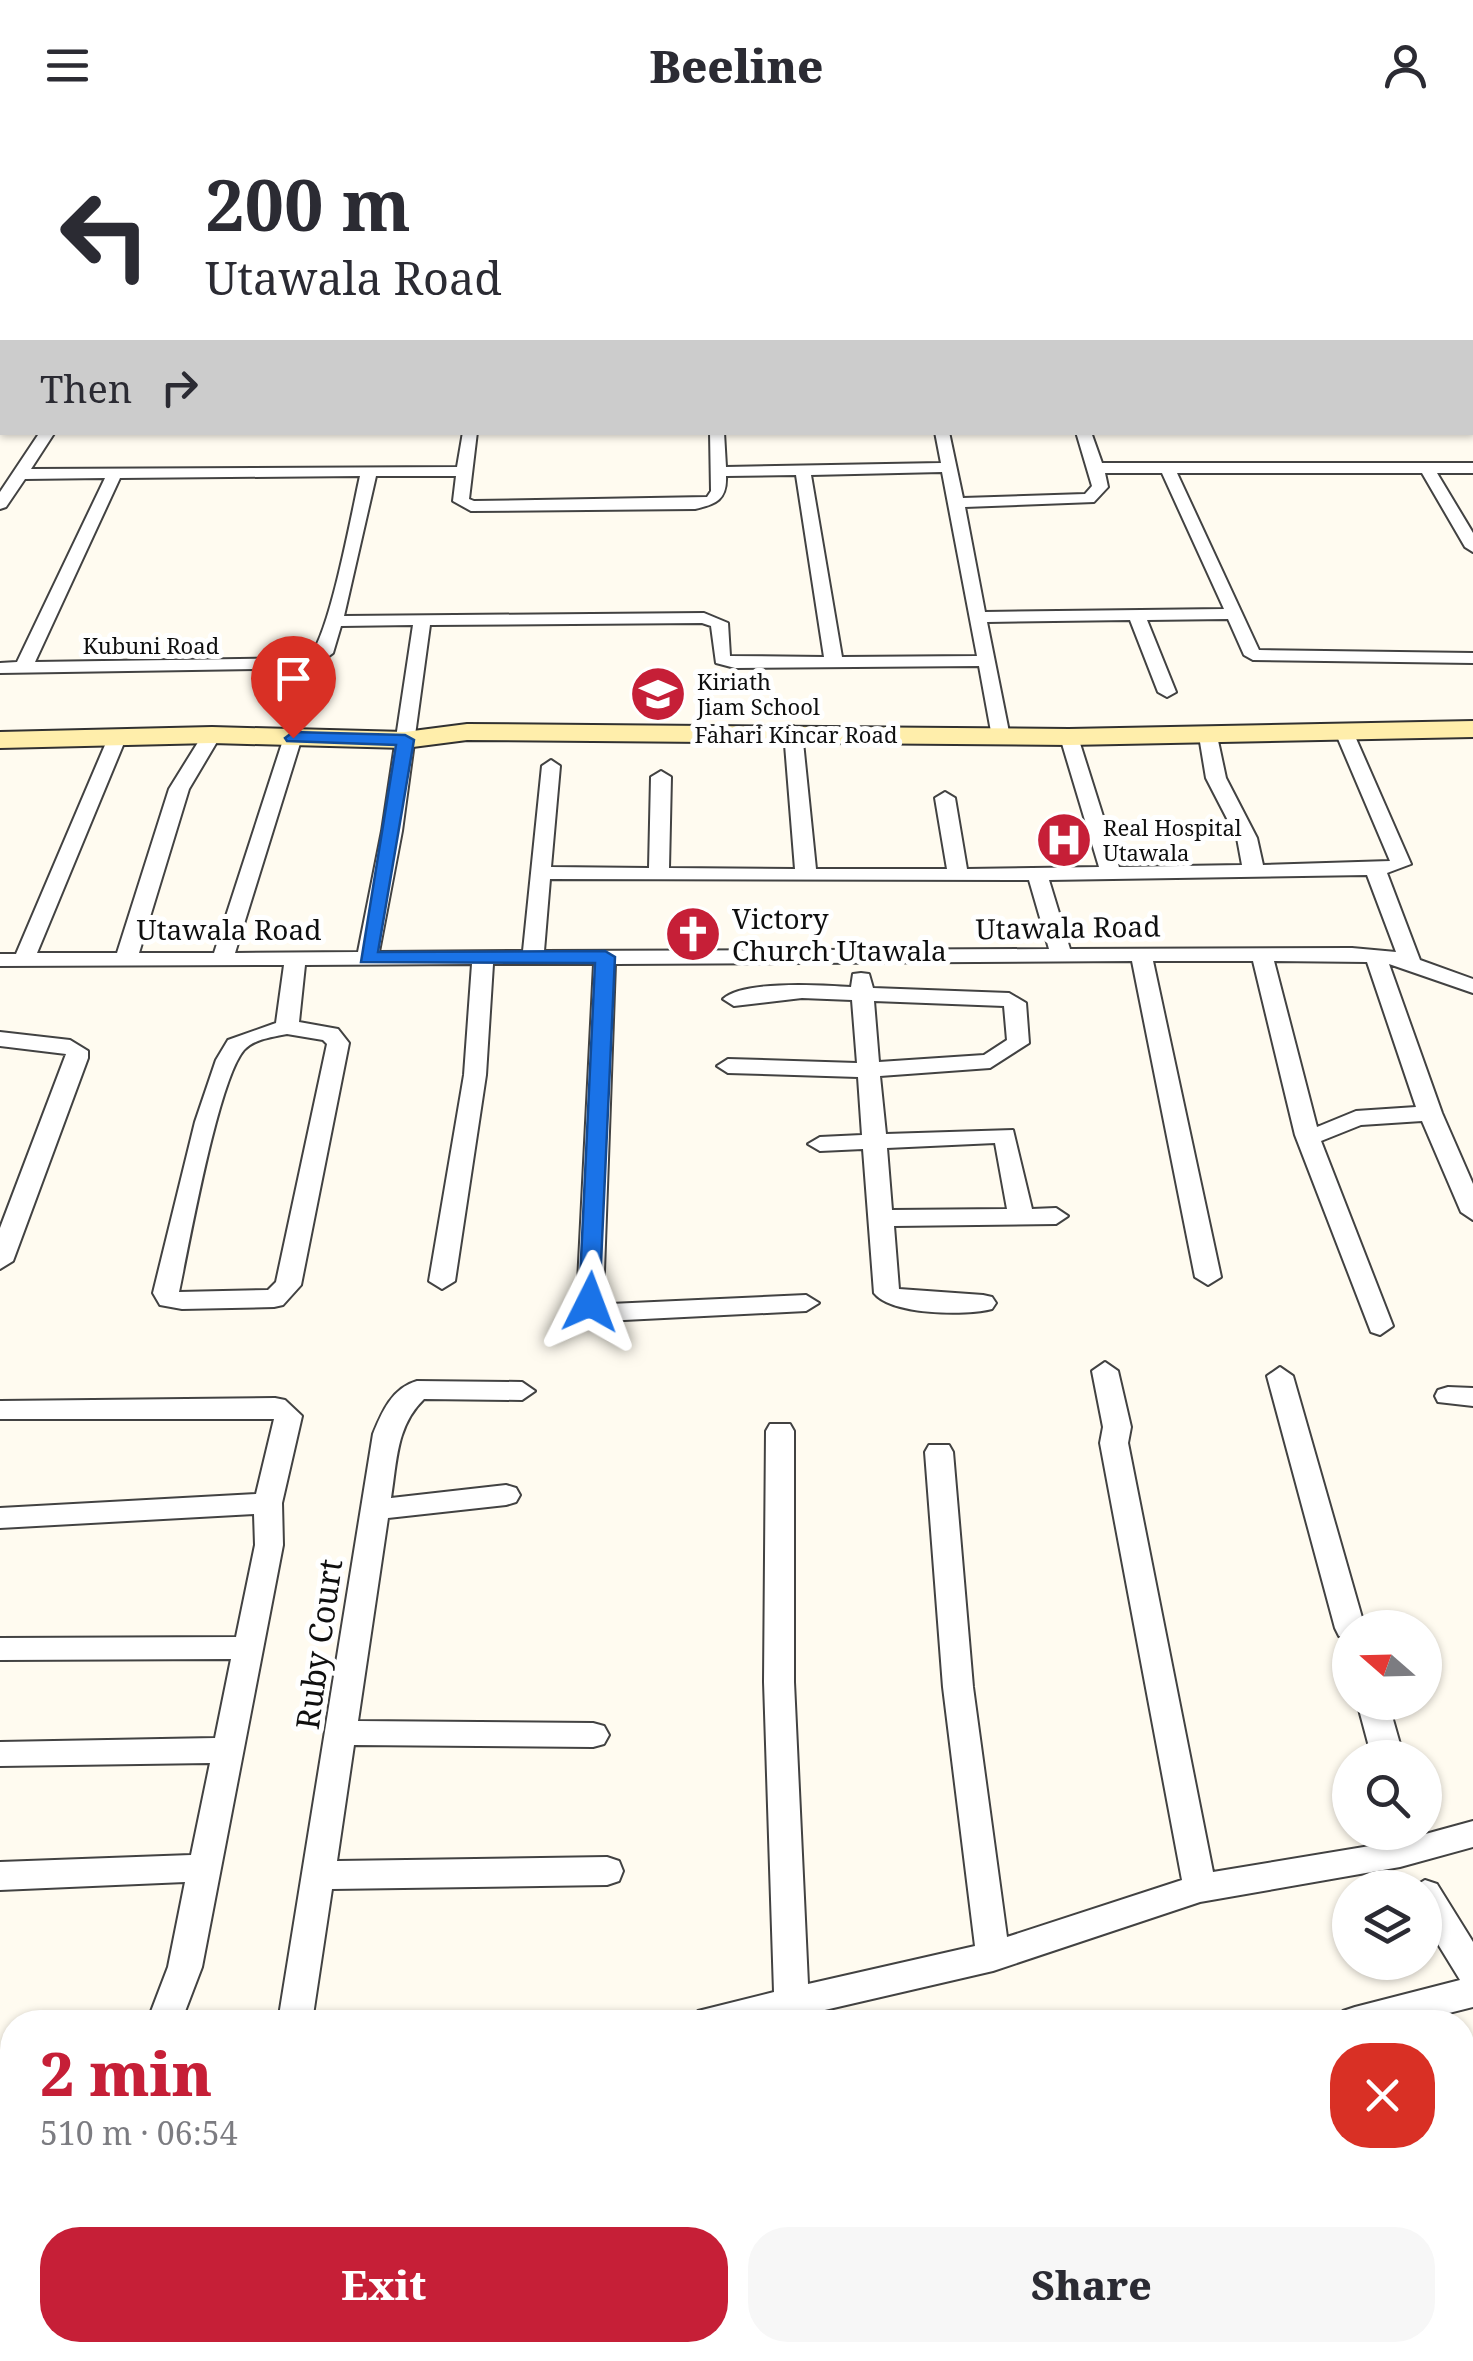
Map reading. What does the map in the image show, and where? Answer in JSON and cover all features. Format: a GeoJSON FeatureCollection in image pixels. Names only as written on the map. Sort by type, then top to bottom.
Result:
{"type":"FeatureCollection","features":[{"type":"Feature","properties":{"kind":"street"},"geometry":{"type":"LineString","coordinates":[[0,504],[46,435]]}},
{"type":"Feature","properties":{"kind":"street"},"geometry":{"type":"LineString","coordinates":[[470,435],[461,501],[471,506],[695,504],[717,496],[717,435]]}},
{"type":"Feature","properties":{"kind":"street"},"geometry":{"type":"LineString","coordinates":[[943,435],[1001,737]]}},
{"type":"Feature","properties":{"kind":"street"},"geometry":{"type":"LineString","coordinates":[[958,503],[1089,499],[1098,492],[1096,468],[1084,435]]}},
{"type":"Feature","properties":{"kind":"street"},"geometry":{"type":"LineString","coordinates":[[719,472],[949,467]]}},
{"type":"Feature","properties":{"kind":"street"},"geometry":{"type":"LineString","coordinates":[[1096,468],[1473,468]]}},
{"type":"Feature","properties":{"kind":"street"},"geometry":{"type":"LineString","coordinates":[[1427,468],[1473,547]]}},
{"type":"Feature","properties":{"kind":"street"},"geometry":{"type":"LineString","coordinates":[[1168,470],[1218,572],[1248,651],[1262,657],[1473,658]]}},
{"type":"Feature","properties":{"kind":"street"},"geometry":{"type":"LineString","coordinates":[[23,474],[464,471]]}},
{"type":"Feature","properties":{"kind":"street"},"geometry":{"type":"LineString","coordinates":[[803,471],[834,663]]}},
{"type":"Feature","properties":{"kind":"street"},"geometry":{"type":"LineString","coordinates":[[369,472],[334,621],[704,618],[719,623],[726,662],[988,661]]}},
{"type":"Feature","properties":{"kind":"street"},"geometry":{"type":"LineString","coordinates":[[23,669],[114,474]]}},
{"type":"Feature","properties":{"kind":"street"},"geometry":{"type":"LineString","coordinates":[[977,616],[1232,614]]}},
{"type":"Feature","properties":{"kind":"street"},"geometry":{"type":"LineString","coordinates":[[1136,615],[1167,692]]}},
{"type":"Feature","properties":{"kind":"street"},"geometry":{"type":"LineString","coordinates":[[368,958],[422,620]]}},
{"type":"Feature","properties":{"kind":"street","name":"Kubuni Road"},"geometry":{"type":"LineString","coordinates":[[0,668],[312,663],[324,653],[334,621]]}},
{"type":"Feature","properties":{"kind":"street","name":"Fahari Kincar Road"},"geometry":{"type":"LineString","coordinates":[[0,740],[212,735],[405,740],[468,732],[1070,737],[1470,732]]}},
{"type":"Feature","properties":{"kind":"street"},"geometry":{"type":"LineString","coordinates":[[793,732],[806,875]]}},
{"type":"Feature","properties":{"kind":"street"},"geometry":{"type":"LineString","coordinates":[[541,873],[1254,872],[1375,870],[1401,864],[1345,734]]}},
{"type":"Feature","properties":{"kind":"street"},"geometry":{"type":"LineString","coordinates":[[126,959],[178,789],[212,735]]}},
{"type":"Feature","properties":{"kind":"street"},"geometry":{"type":"LineString","coordinates":[[1208,736],[1216,778],[1246,838],[1254,872]]}},
{"type":"Feature","properties":{"kind":"street"},"geometry":{"type":"LineString","coordinates":[[1070,737],[1112,873]]}},
{"type":"Feature","properties":{"kind":"street"},"geometry":{"type":"LineString","coordinates":[[24,960],[117,738]]}},
{"type":"Feature","properties":{"kind":"street"},"geometry":{"type":"LineString","coordinates":[[223,958],[293,738]]}},
{"type":"Feature","properties":{"kind":"street"},"geometry":{"type":"LineString","coordinates":[[532,955],[551,766]]}},
{"type":"Feature","properties":{"kind":"street"},"geometry":{"type":"LineString","coordinates":[[659,874],[661,776]]}},
{"type":"Feature","properties":{"kind":"street"},"geometry":{"type":"LineString","coordinates":[[944,798],[958,875]]}},
{"type":"Feature","properties":{"kind":"street"},"geometry":{"type":"LineString","coordinates":[[1375,870],[1412,964]]}},
{"type":"Feature","properties":{"kind":"street"},"geometry":{"type":"LineString","coordinates":[[1037,873],[1062,957]]}},
{"type":"Feature","properties":{"kind":"street","name":"Utawala Road"},"geometry":{"type":"LineString","coordinates":[[0,960],[294,961],[532,955],[858,960],[1375,955],[1473,986]]}},
{"type":"Feature","properties":{"kind":"street"},"geometry":{"type":"LineString","coordinates":[[1142,955],[1208,1277]]}},
{"type":"Feature","properties":{"kind":"street"},"geometry":{"type":"LineString","coordinates":[[1375,955],[1430,1113],[1473,1212]]}},
{"type":"Feature","properties":{"kind":"street"},"geometry":{"type":"LineString","coordinates":[[442,1280],[476,1075],[483,956]]}},
{"type":"Feature","properties":{"kind":"street"},"geometry":{"type":"LineString","coordinates":[[1262,956],[1307,1135],[1380,1326]]}},
{"type":"Feature","properties":{"kind":"street"},"geometry":{"type":"LineString","coordinates":[[605,957],[590,1302],[604,1313],[806,1304]]}},
{"type":"Feature","properties":{"kind":"street"},"geometry":{"type":"LineString","coordinates":[[858,960],[887,1293],[894,1301],[983,1304]]}},
{"type":"Feature","properties":{"kind":"street"},"geometry":{"type":"LineString","coordinates":[[287,1027],[294,961]]}},
{"type":"Feature","properties":{"kind":"street"},"geometry":{"type":"LineString","coordinates":[[728,1066],[868,1070],[990,1061],[1018,1043],[1014,1001],[802,990],[734,1000]]}},
{"type":"Feature","properties":{"kind":"street"},"geometry":{"type":"LineString","coordinates":[[287,1027],[330,1034],[338,1043],[288,1285],[274,1299],[248,1295],[200,1303],[169,1300],[166,1293],[198,1157],[228,1054],[242,1041],[287,1027]]}},
{"type":"Feature","properties":{"kind":"street"},"geometry":{"type":"LineString","coordinates":[[0,1039],[70,1047],[77,1051],[78,1058],[0,1261]]}},
{"type":"Feature","properties":{"kind":"street"},"geometry":{"type":"LineString","coordinates":[[1307,1135],[1326,1133],[1356,1118],[1430,1113]]}},
{"type":"Feature","properties":{"kind":"street"},"geometry":{"type":"LineString","coordinates":[[820,1144],[1005,1135],[1021,1216]]}},
{"type":"Feature","properties":{"kind":"street"},"geometry":{"type":"LineString","coordinates":[[882,1218],[1056,1216]]}},
{"type":"Feature","properties":{"kind":"street"},"geometry":{"type":"LineString","coordinates":[[1105,1371],[1117,1427],[1114,1443],[1200,1888]]}},
{"type":"Feature","properties":{"kind":"street"},"geometry":{"type":"LineString","coordinates":[[1280,1376],[1345,1610]]}},
{"type":"Feature","properties":{"kind":"street","name":"Ruby Court"},"geometry":{"type":"LineString","coordinates":[[297,2010],[387,1434],[396,1410],[417,1390],[522,1392]]}},
{"type":"Feature","properties":{"kind":"street"},"geometry":{"type":"LineString","coordinates":[[0,1410],[284,1410],[288,1416],[268,1502],[268,1544],[185,1967],[169,2010]]}},
{"type":"Feature","properties":{"kind":"street"},"geometry":{"type":"LineString","coordinates":[[780,1431],[779,1682],[792,2003]]}},
{"type":"Feature","properties":{"kind":"street"},"geometry":{"type":"LineString","coordinates":[[939,1452],[958,1687],[993,1956]]}},
{"type":"Feature","properties":{"kind":"street"},"geometry":{"type":"LineString","coordinates":[[373,1510],[506,1495]]}},
{"type":"Feature","properties":{"kind":"street"},"geometry":{"type":"LineString","coordinates":[[0,1518],[268,1502]]}},
{"type":"Feature","properties":{"kind":"street"},"geometry":{"type":"LineString","coordinates":[[0,1649],[247,1648]]}},
{"type":"Feature","properties":{"kind":"street"},"geometry":{"type":"LineString","coordinates":[[340,1734],[593,1735]]}},
{"type":"Feature","properties":{"kind":"street"},"geometry":{"type":"LineString","coordinates":[[0,1754],[225,1750]]}},
{"type":"Feature","properties":{"kind":"street"},"geometry":{"type":"LineString","coordinates":[[1442,1839],[1473,1834]]}},
{"type":"Feature","properties":{"kind":"street"},"geometry":{"type":"LineString","coordinates":[[764,2010],[993,1956],[1200,1888],[1385,1850]]}},
{"type":"Feature","properties":{"kind":"street"},"geometry":{"type":"LineString","coordinates":[[0,1876],[202,1868]]}},
{"type":"Feature","properties":{"kind":"street"},"geometry":{"type":"LineString","coordinates":[[318,1876],[607,1871]]}},
{"type":"Feature","properties":{"kind":"street"},"geometry":{"type":"LineString","coordinates":[[1442,1922],[1473,1972]]}},
{"type":"Feature","properties":{"kind":"street"},"geometry":{"type":"LineString","coordinates":[[1402,2010],[1473,1992]]}},
{"type":"Feature","properties":{"kind":"place","name":"Kiriath Jiam School"},"geometry":{"type":"Point","coordinates":[658,694]}},
{"type":"Feature","properties":{"kind":"place","name":"Real Hospital Utawala"},"geometry":{"type":"Point","coordinates":[1064,840]}},
{"type":"Feature","properties":{"kind":"place","name":"Victory Church Utawala"},"geometry":{"type":"Point","coordinates":[693,934]}},
{"type":"Feature","properties":{"kind":"route"},"geometry":{"type":"LineString","coordinates":[[293,738],[405,740],[368,958],[605,957],[590,1302]]}}]}
